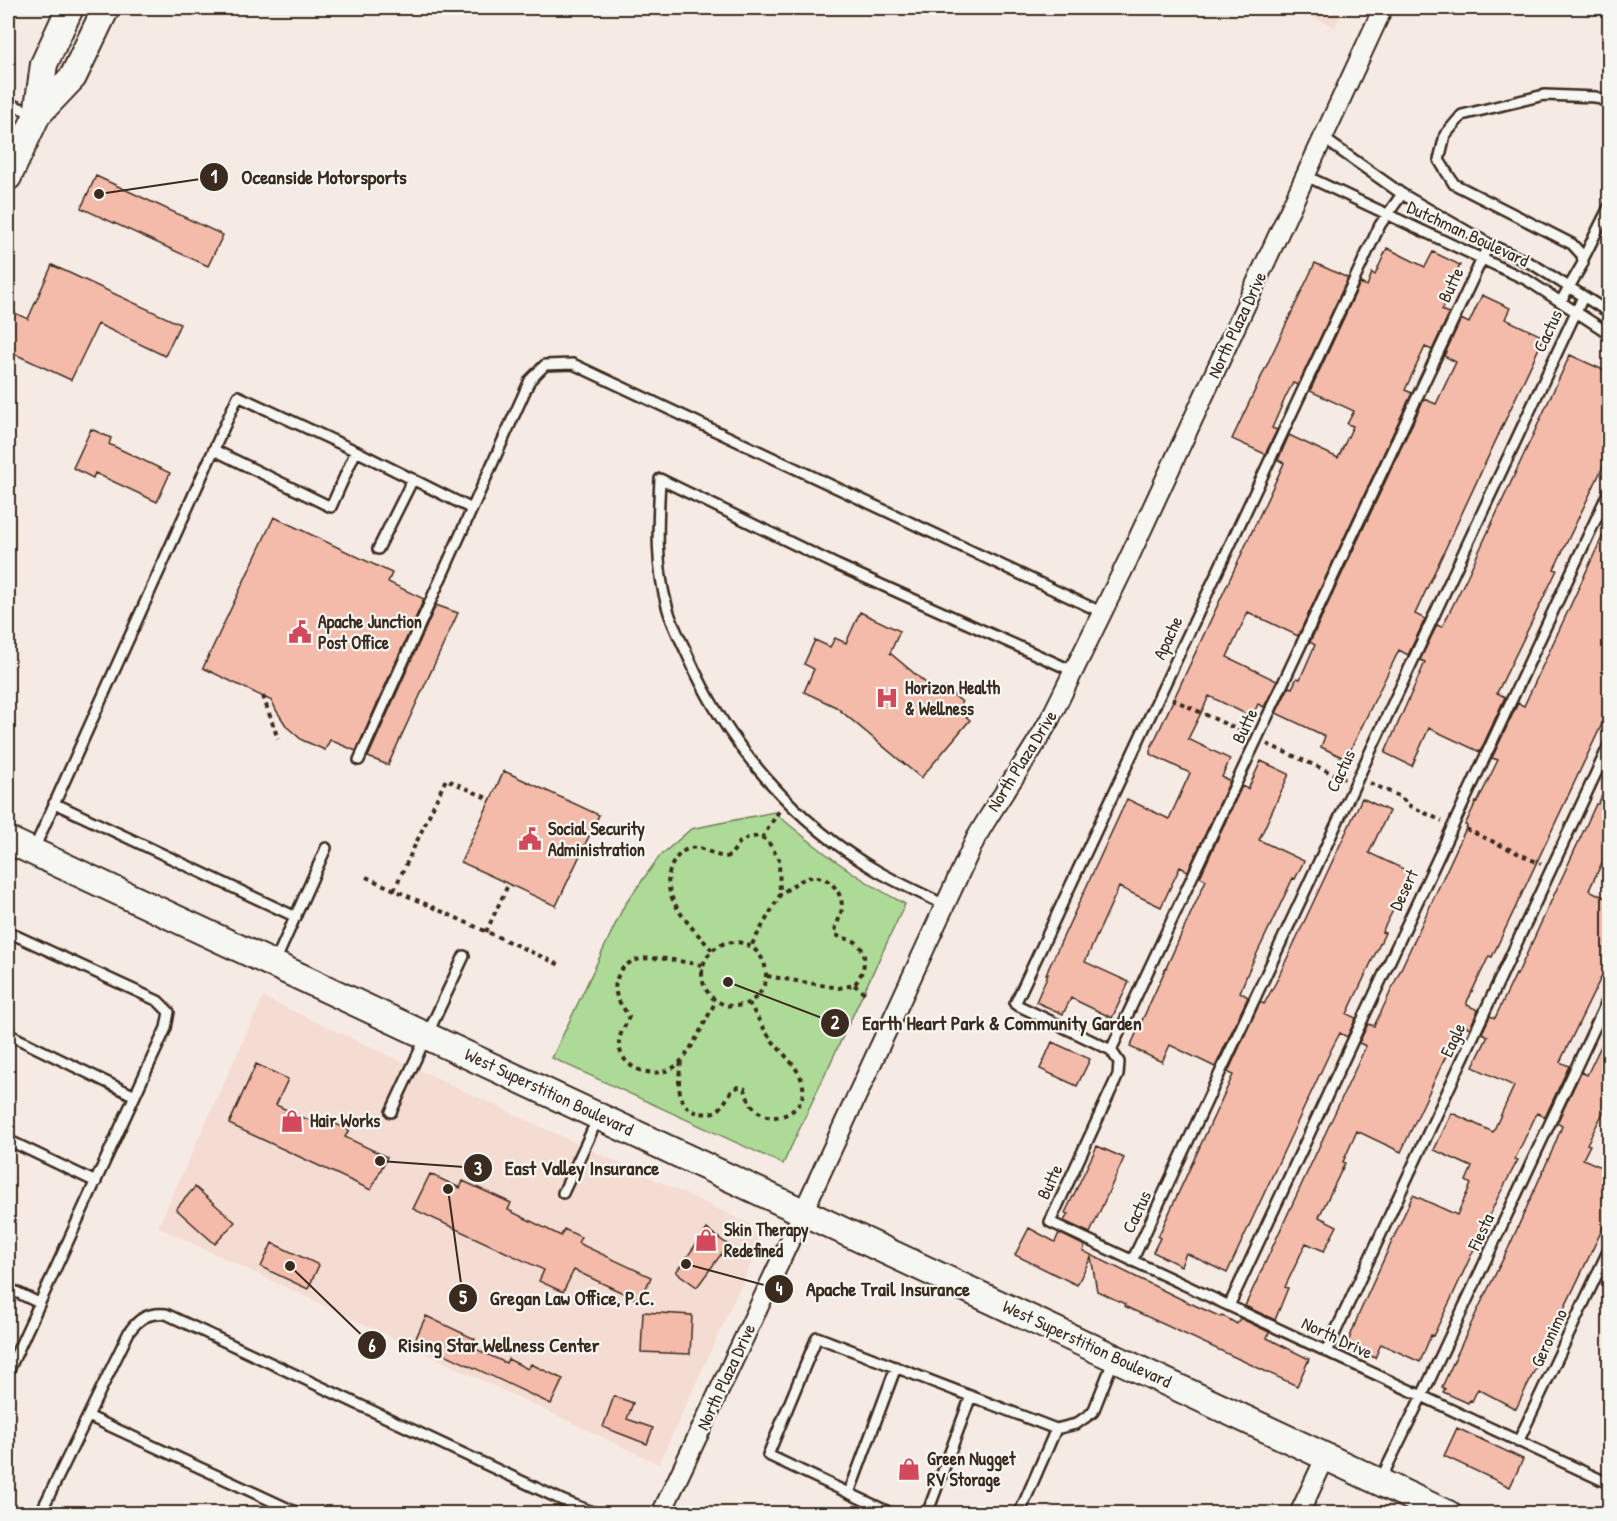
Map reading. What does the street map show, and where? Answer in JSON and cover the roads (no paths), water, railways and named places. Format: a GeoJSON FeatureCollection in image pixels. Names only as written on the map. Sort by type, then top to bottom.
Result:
{"type":"FeatureCollection","features":[{"type":"Feature","properties":{"kind":"main road"},"geometry":{"type":"LineString","coordinates":[[8,177],[37,114],[44,64],[70,8]]}},
{"type":"Feature","properties":{"kind":"main road"},"geometry":{"type":"LineString","coordinates":[[37,114],[73,77],[106,8]]}},
{"type":"Feature","properties":{"kind":"main road","name":"West Superstition Boulevard"},"geometry":{"type":"LineString","coordinates":[[8,840],[1448,1514]]}},
{"type":"Feature","properties":{"kind":"street","name":"North Plaza Drive"},"geometry":{"type":"LineString","coordinates":[[661,1514],[804,1211],[975,838],[997,801],[1037,744],[1073,671],[1383,8]]}},
{"type":"Feature","properties":{"kind":"street"},"geometry":{"type":"LineString","coordinates":[[1299,1514],[1326,1456]]}},
{"type":"Feature","properties":{"kind":"lane"},"geometry":{"type":"LineString","coordinates":[[1583,259],[1572,243],[1454,184],[1439,160],[1444,135],[1461,115],[1544,95],[1596,97],[1610,104]]}},
{"type":"Feature","properties":{"kind":"lane"},"geometry":{"type":"LineString","coordinates":[[8,103],[37,114]]}},
{"type":"Feature","properties":{"kind":"lane","name":"Dutchman Boulevard"},"geometry":{"type":"LineString","coordinates":[[1323,138],[1402,194],[1489,244],[1534,265],[1610,313]]}},
{"type":"Feature","properties":{"kind":"lane","name":"Dutchman Boulevard"},"geometry":{"type":"LineString","coordinates":[[1306,176],[1527,280],[1610,334]]}},
{"type":"Feature","properties":{"kind":"lane","name":"Apache"},"geometry":{"type":"LineString","coordinates":[[1111,1050],[1015,1004],[1380,225],[1402,194]]}},
{"type":"Feature","properties":{"kind":"lane"},"geometry":{"type":"LineString","coordinates":[[1561,301],[1583,263],[1610,205]]}},
{"type":"Feature","properties":{"kind":"lane","name":"Butte"},"geometry":{"type":"LineString","coordinates":[[1050,1222],[1118,1075],[1119,1062],[1111,1050],[1489,244]]}},
{"type":"Feature","properties":{"kind":"lane","name":"Cactus"},"geometry":{"type":"LineString","coordinates":[[1132,1261],[1583,297]]}},
{"type":"Feature","properties":{"kind":"lane"},"geometry":{"type":"LineString","coordinates":[[358,760],[530,380],[545,365],[573,364],[1101,612]]}},
{"type":"Feature","properties":{"kind":"lane"},"geometry":{"type":"LineString","coordinates":[[33,851],[238,396],[472,508]]}},
{"type":"Feature","properties":{"kind":"lane"},"geometry":{"type":"LineString","coordinates":[[214,450],[331,507],[356,451]]}},
{"type":"Feature","properties":{"kind":"lane"},"geometry":{"type":"LineString","coordinates":[[378,549],[413,479]]}},
{"type":"Feature","properties":{"kind":"lane"},"geometry":{"type":"LineString","coordinates":[[945,905],[879,872],[829,837],[778,793],[733,736],[700,682],[667,606],[657,541],[660,479],[837,565],[1073,671]]}},
{"type":"Feature","properties":{"kind":"lane","name":"Desert"},"geometry":{"type":"LineString","coordinates":[[1229,1306],[1610,489]]}},
{"type":"Feature","properties":{"kind":"lane","name":"Eagle"},"geometry":{"type":"LineString","coordinates":[[1326,1352],[1609,746]]}},
{"type":"Feature","properties":{"kind":"lane"},"geometry":{"type":"LineString","coordinates":[[54,803],[296,917]]}},
{"type":"Feature","properties":{"kind":"lane"},"geometry":{"type":"LineString","coordinates":[[274,964],[326,848]]}},
{"type":"Feature","properties":{"kind":"lane"},"geometry":{"type":"LineString","coordinates":[[8,932],[158,1001],[169,1011],[166,1028],[8,1372]]}},
{"type":"Feature","properties":{"kind":"lane"},"geometry":{"type":"LineString","coordinates":[[392,1112],[464,956]]}},
{"type":"Feature","properties":{"kind":"lane","name":"Fiesta"},"geometry":{"type":"LineString","coordinates":[[1380,1481],[1610,995]]}},
{"type":"Feature","properties":{"kind":"lane"},"geometry":{"type":"LineString","coordinates":[[8,1034],[135,1096]]}},
{"type":"Feature","properties":{"kind":"lane"},"geometry":{"type":"LineString","coordinates":[[563,1193],[599,1116]]}},
{"type":"Feature","properties":{"kind":"lane"},"geometry":{"type":"LineString","coordinates":[[8,1140],[96,1182]]}},
{"type":"Feature","properties":{"kind":"lane","name":"North Drive"},"geometry":{"type":"LineString","coordinates":[[1050,1222],[1610,1484]]}},
{"type":"Feature","properties":{"kind":"lane","name":"Geronimo"},"geometry":{"type":"LineString","coordinates":[[1518,1442],[1610,1247]]}},
{"type":"Feature","properties":{"kind":"lane"},"geometry":{"type":"LineString","coordinates":[[8,1288],[39,1303]]}},
{"type":"Feature","properties":{"kind":"lane"},"geometry":{"type":"LineString","coordinates":[[40,1514],[129,1332],[145,1316],[156,1313],[166,1314],[564,1501],[598,1514]]}},
{"type":"Feature","properties":{"kind":"lane"},"geometry":{"type":"LineString","coordinates":[[893,1514],[768,1455],[817,1337],[1056,1429],[1076,1424],[1093,1412],[1115,1357]]}},
{"type":"Feature","properties":{"kind":"lane"},"geometry":{"type":"LineString","coordinates":[[849,1493],[896,1367]]}},
{"type":"Feature","properties":{"kind":"lane"},"geometry":{"type":"LineString","coordinates":[[927,1514],[971,1396]]}},
{"type":"Feature","properties":{"kind":"lane"},"geometry":{"type":"LineString","coordinates":[[88,1416],[300,1514]]}},
{"type":"Feature","properties":{"kind":"lane"},"geometry":{"type":"LineString","coordinates":[[1019,1514],[1056,1429]]}},
{"type":"Feature","properties":{"kind":"place","name":"Oceanside Motorsports"},"geometry":{"type":"Point","coordinates":[99,194]}},
{"type":"Feature","properties":{"kind":"place","name":"Apache Junction Post Office"},"geometry":{"type":"Point","coordinates":[300,632]}},
{"type":"Feature","properties":{"kind":"place","name":"Horizon Health & Wellness"},"geometry":{"type":"Point","coordinates":[887,698]}},
{"type":"Feature","properties":{"kind":"place","name":"Social Security Administration"},"geometry":{"type":"Point","coordinates":[530,839]}},
{"type":"Feature","properties":{"kind":"place","name":"Earth Heart Park & Community Garden"},"geometry":{"type":"Point","coordinates":[728,982]}},
{"type":"Feature","properties":{"kind":"place","name":"Hair Works"},"geometry":{"type":"Point","coordinates":[292,1121]}},
{"type":"Feature","properties":{"kind":"place","name":"East Valley Insurance"},"geometry":{"type":"Point","coordinates":[380,1161]}},
{"type":"Feature","properties":{"kind":"place","name":"Gregan Law Office, P.C."},"geometry":{"type":"Point","coordinates":[448,1189]}},
{"type":"Feature","properties":{"kind":"place","name":"Skin Therapy Redefined"},"geometry":{"type":"Point","coordinates":[706,1240]}},
{"type":"Feature","properties":{"kind":"place","name":"Apache Trail Insurance"},"geometry":{"type":"Point","coordinates":[686,1264]}},
{"type":"Feature","properties":{"kind":"place","name":"Rising Star Wellness Center"},"geometry":{"type":"Point","coordinates":[290,1266]}},
{"type":"Feature","properties":{"kind":"place","name":"Green Nugget RV Storage"},"geometry":{"type":"Point","coordinates":[909,1469]}}]}
